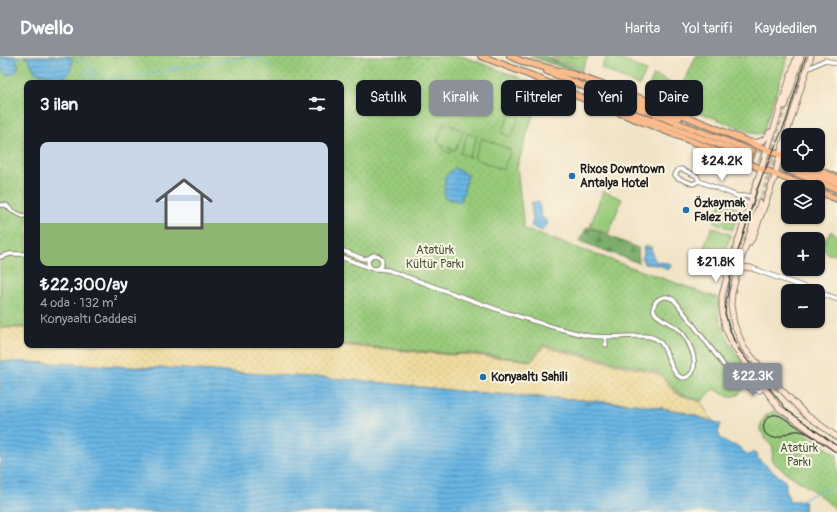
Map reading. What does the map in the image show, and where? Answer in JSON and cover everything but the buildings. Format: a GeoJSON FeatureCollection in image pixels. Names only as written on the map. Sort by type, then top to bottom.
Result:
{"type":"FeatureCollection","features":[{"type":"Feature","properties":{"kind":"main road"},"geometry":{"type":"LineString","coordinates":[[481,56],[532,76],[751,154],[510,56]]}},
{"type":"Feature","properties":{"kind":"main road"},"geometry":{"type":"LineString","coordinates":[[797,56],[749,205],[728,273],[721,302],[725,327],[732,343],[760,383],[783,411],[837,449]]}},
{"type":"Feature","properties":{"kind":"main road"},"geometry":{"type":"LineString","coordinates":[[785,106],[801,56]]}},
{"type":"Feature","properties":{"kind":"main road"},"geometry":{"type":"LineString","coordinates":[[788,128],[811,56]]}},
{"type":"Feature","properties":{"kind":"main road"},"geometry":{"type":"LineString","coordinates":[[524,62],[575,75],[651,102],[780,155]]}},
{"type":"Feature","properties":{"kind":"main road"},"geometry":{"type":"LineString","coordinates":[[542,67],[679,118]]}},
{"type":"Feature","properties":{"kind":"main road"},"geometry":{"type":"LineString","coordinates":[[532,76],[587,100],[790,180]]}},
{"type":"Feature","properties":{"kind":"main road"},"geometry":{"type":"LineString","coordinates":[[748,142],[757,143],[766,139],[776,121]]}},
{"type":"Feature","properties":{"kind":"main road"},"geometry":{"type":"LineString","coordinates":[[750,268],[744,260],[744,253],[753,237],[775,174],[781,152]]}},
{"type":"Feature","properties":{"kind":"main road"},"geometry":{"type":"LineString","coordinates":[[805,172],[837,189]]}},
{"type":"Feature","properties":{"kind":"main road"},"geometry":{"type":"LineString","coordinates":[[810,172],[837,183]]}},
{"type":"Feature","properties":{"kind":"main road"},"geometry":{"type":"LineString","coordinates":[[823,172],[837,178]]}},
{"type":"Feature","properties":{"kind":"main road"},"geometry":{"type":"LineString","coordinates":[[825,194],[837,199]]}},
{"type":"Feature","properties":{"kind":"main road"},"geometry":{"type":"LineString","coordinates":[[760,203],[734,287],[731,305],[739,338],[748,353],[771,379],[802,410],[837,438]]}},
{"type":"Feature","properties":{"kind":"main road"},"geometry":{"type":"LineString","coordinates":[[734,287],[742,268],[744,266],[750,268]]}},
{"type":"Feature","properties":{"kind":"main road"},"geometry":{"type":"LineString","coordinates":[[760,383],[771,379]]}},
{"type":"Feature","properties":{"kind":"main road"},"geometry":{"type":"LineString","coordinates":[[764,388],[771,379]]}},
{"type":"Feature","properties":{"kind":"street"},"geometry":{"type":"LineString","coordinates":[[807,69],[824,58],[837,64]]}},
{"type":"Feature","properties":{"kind":"street"},"geometry":{"type":"LineString","coordinates":[[699,181],[693,184],[678,178],[675,175],[678,170],[681,169],[697,176],[699,181],[737,196],[749,205]]}},
{"type":"Feature","properties":{"kind":"street"},"geometry":{"type":"LineString","coordinates":[[737,196],[752,196]]}},
{"type":"Feature","properties":{"kind":"street"},"geometry":{"type":"LineString","coordinates":[[0,205],[6,205],[12,211],[24,216]]}},
{"type":"Feature","properties":{"kind":"street"},"geometry":{"type":"LineString","coordinates":[[344,251],[364,259],[373,255],[378,255],[381,258],[385,268],[388,270]]}},
{"type":"Feature","properties":{"kind":"street"},"geometry":{"type":"LineString","coordinates":[[0,257],[10,254],[24,254]]}},
{"type":"Feature","properties":{"kind":"street"},"geometry":{"type":"LineString","coordinates":[[344,258],[372,269],[388,270],[524,318],[588,336],[651,337],[659,341],[664,346],[675,374],[680,377],[688,377],[692,373],[694,366],[686,338],[679,330],[657,315],[654,310],[658,299],[664,297],[670,298],[679,306],[729,372],[751,389],[759,390],[764,388]]}},
{"type":"Feature","properties":{"kind":"street"},"geometry":{"type":"LineString","coordinates":[[369,258],[368,265],[372,269]]}},
{"type":"Feature","properties":{"kind":"street"},"geometry":{"type":"LineString","coordinates":[[377,269],[381,267],[383,262]]}},
{"type":"Feature","properties":{"kind":"street"},"geometry":{"type":"LineString","coordinates":[[750,268],[797,284]]}},
{"type":"Feature","properties":{"kind":"street"},"geometry":{"type":"LineString","coordinates":[[825,294],[837,299]]}},
{"type":"Feature","properties":{"kind":"street"},"geometry":{"type":"LineString","coordinates":[[605,337],[606,345]]}},
{"type":"Feature","properties":{"kind":"street"},"geometry":{"type":"LineString","coordinates":[[745,385],[760,383]]}},
{"type":"Feature","properties":{"kind":"green space","name":"Atatürk Kültür Parkı"},"geometry":{"type":"Polygon","coordinates":[[[0,56],[462,56],[526,80],[501,80],[501,116],[533,116],[517,167],[524,229],[718,298],[719,318],[732,347],[753,377],[738,395],[729,397],[714,389],[702,401],[678,393],[659,372],[543,345],[531,360],[467,353],[453,354],[344,344],[344,80],[24,80],[24,327],[0,327],[0,56]]]}},
{"type":"Feature","properties":{"kind":"green space"},"geometry":{"type":"Polygon","coordinates":[[[529,56],[545,56],[582,71],[581,74],[529,56]]]}},
{"type":"Feature","properties":{"kind":"green space"},"geometry":{"type":"Polygon","coordinates":[[[551,56],[588,56],[582,69],[551,56]]]}},
{"type":"Feature","properties":{"kind":"green space"},"geometry":{"type":"Polygon","coordinates":[[[607,56],[615,56],[646,71],[639,86],[637,85],[637,80],[626,80],[601,68],[607,56]]]}},
{"type":"Feature","properties":{"kind":"green space"},"geometry":{"type":"Polygon","coordinates":[[[696,56],[788,56],[763,133],[756,134],[703,114],[703,80],[685,80],[696,56]]]}},
{"type":"Feature","properties":{"kind":"green space"},"geometry":{"type":"Polygon","coordinates":[[[654,75],[665,80],[652,80],[654,75]]]}},
{"type":"Feature","properties":{"kind":"green space"},"geometry":{"type":"Polygon","coordinates":[[[509,116],[519,117],[511,137],[502,133],[509,116]]]}},
{"type":"Feature","properties":{"kind":"green space"},"geometry":{"type":"Polygon","coordinates":[[[444,123],[464,131],[455,150],[447,147],[452,150],[450,153],[442,149],[444,145],[437,142],[444,123]]]}},
{"type":"Feature","properties":{"kind":"green space"},"geometry":{"type":"Polygon","coordinates":[[[468,133],[477,137],[469,157],[460,153],[468,133]]]}},
{"type":"Feature","properties":{"kind":"green space"},"geometry":{"type":"Polygon","coordinates":[[[482,138],[511,150],[503,170],[474,158],[482,138]]]}},
{"type":"Feature","properties":{"kind":"green space"},"geometry":{"type":"Polygon","coordinates":[[[603,191],[622,199],[608,234],[590,227],[603,191]]]}},
{"type":"Feature","properties":{"kind":"green space"},"geometry":{"type":"Polygon","coordinates":[[[721,202],[740,210],[732,230],[714,222],[721,202]]]}},
{"type":"Feature","properties":{"kind":"green space"},"geometry":{"type":"Polygon","coordinates":[[[587,227],[638,248],[639,263],[579,241],[587,227]]]}},
{"type":"Feature","properties":{"kind":"green space"},"geometry":{"type":"Polygon","coordinates":[[[712,227],[731,235],[723,255],[704,247],[712,227]]]}},
{"type":"Feature","properties":{"kind":"green space"},"geometry":{"type":"Polygon","coordinates":[[[831,231],[837,235],[837,257],[825,252],[825,240],[831,231]]]}},
{"type":"Feature","properties":{"kind":"green space","name":"Atatürk Parkı"},"geometry":{"type":"Polygon","coordinates":[[[774,411],[837,455],[837,510],[772,461],[773,448],[762,433],[760,426],[766,415],[774,411]]]}},
{"type":"Feature","properties":{"kind":"sand","name":"Konyaaltı Sahili"},"geometry":{"type":"Polygon","coordinates":[[[0,328],[24,328],[24,348],[344,348],[344,346],[452,355],[461,354],[532,361],[543,347],[659,374],[677,394],[701,402],[713,422],[680,411],[636,404],[184,369],[0,361],[0,328]]]}},
{"type":"Feature","properties":{"kind":"water"},"geometry":{"type":"Polygon","coordinates":[[[0,56],[15,56],[19,66],[16,72],[9,75],[2,70],[0,65],[0,56]]]}},
{"type":"Feature","properties":{"kind":"water"},"geometry":{"type":"Polygon","coordinates":[[[24,56],[67,56],[73,60],[70,71],[66,77],[58,78],[36,73],[24,56]]]}},
{"type":"Feature","properties":{"kind":"water"},"geometry":{"type":"Polygon","coordinates":[[[454,168],[468,175],[461,202],[444,198],[445,177],[454,168]]]}},
{"type":"Feature","properties":{"kind":"water"},"geometry":{"type":"Polygon","coordinates":[[[538,201],[542,217],[548,222],[542,231],[531,226],[533,220],[531,203],[538,201]]]}},
{"type":"Feature","properties":{"kind":"water"},"geometry":{"type":"Polygon","coordinates":[[[646,246],[651,247],[653,256],[656,260],[669,263],[671,265],[670,268],[667,270],[660,265],[644,264],[642,258],[644,253],[643,248],[646,246]]]}},
{"type":"Feature","properties":{"kind":"water"},"geometry":{"type":"Polygon","coordinates":[[[0,361],[184,369],[357,380],[469,392],[636,404],[680,411],[721,424],[718,433],[720,435],[719,437],[729,444],[738,446],[749,455],[754,452],[757,454],[758,459],[784,480],[786,483],[786,492],[790,501],[804,501],[805,512],[0,512],[0,361]]]}},
{"type":"Feature","properties":{"kind":"waterway"},"geometry":{"type":"LineString","coordinates":[[17,59],[24,56]]}},
{"type":"Feature","properties":{"kind":"waterway"},"geometry":{"type":"LineString","coordinates":[[250,56],[254,62],[260,58],[259,56]]}},
{"type":"Feature","properties":{"kind":"waterway"},"geometry":{"type":"LineString","coordinates":[[171,70],[174,65],[178,68],[250,57]]}},
{"type":"Feature","properties":{"kind":"waterway"},"geometry":{"type":"LineString","coordinates":[[73,61],[81,59],[90,66],[83,75],[90,80]]}},
{"type":"Feature","properties":{"kind":"waterway"},"geometry":{"type":"LineString","coordinates":[[265,62],[272,67]]}},
{"type":"Feature","properties":{"kind":"waterway"},"geometry":{"type":"LineString","coordinates":[[89,68],[104,79]]}},
{"type":"Feature","properties":{"kind":"waterway"},"geometry":{"type":"LineString","coordinates":[[105,80],[171,70],[175,73],[177,69]]}},
{"type":"Feature","properties":{"kind":"waterway"},"geometry":{"type":"LineString","coordinates":[[86,71],[94,77]]}},
{"type":"Feature","properties":{"kind":"waterway"},"geometry":{"type":"LineString","coordinates":[[92,80],[97,74]]}},
{"type":"Feature","properties":{"kind":"waterway"},"geometry":{"type":"LineString","coordinates":[[800,501],[810,495],[837,485]]}},
{"type":"Feature","properties":{"kind":"tunnel"},"geometry":{"type":"LineString","coordinates":[[772,162],[770,155],[771,148],[785,106]]}},
{"type":"Feature","properties":{"kind":"tunnel"},"geometry":{"type":"LineString","coordinates":[[679,118],[755,147],[761,151],[766,160]]}},
{"type":"Feature","properties":{"kind":"tunnel"},"geometry":{"type":"LineString","coordinates":[[752,151],[781,162]]}},
{"type":"Feature","properties":{"kind":"tunnel"},"geometry":{"type":"LineString","coordinates":[[750,156],[767,162]]}},
{"type":"Feature","properties":{"kind":"tunnel"},"geometry":{"type":"LineString","coordinates":[[760,203],[766,187],[768,176],[768,166],[766,160]]}},
{"type":"Feature","properties":{"kind":"tunnel"},"geometry":{"type":"LineString","coordinates":[[772,162],[779,171],[837,194]]}},
{"type":"Feature","properties":{"kind":"tram line"},"geometry":{"type":"LineString","coordinates":[[806,56],[786,121],[757,189],[731,275],[725,314],[734,341],[739,350],[787,410],[837,446]]}},
{"type":"Feature","properties":{"kind":"tram line"},"geometry":{"type":"LineString","coordinates":[[814,437],[809,435],[807,434],[805,432],[800,431],[773,437],[765,433],[764,425],[766,419],[772,415],[780,416],[798,427],[808,434],[813,437],[827,446],[837,453]]}},
{"type":"Feature","properties":{"kind":"place","name":"Rixos Downtown Antalya Hotel"},"geometry":{"type":"Point","coordinates":[572,176]}},
{"type":"Feature","properties":{"kind":"place","name":"Özkaymak Falez Hotel"},"geometry":{"type":"Point","coordinates":[686,210]}},
{"type":"Feature","properties":{"kind":"place","name":"Konyaaltı Sahili"},"geometry":{"type":"Point","coordinates":[483,377]}}]}
